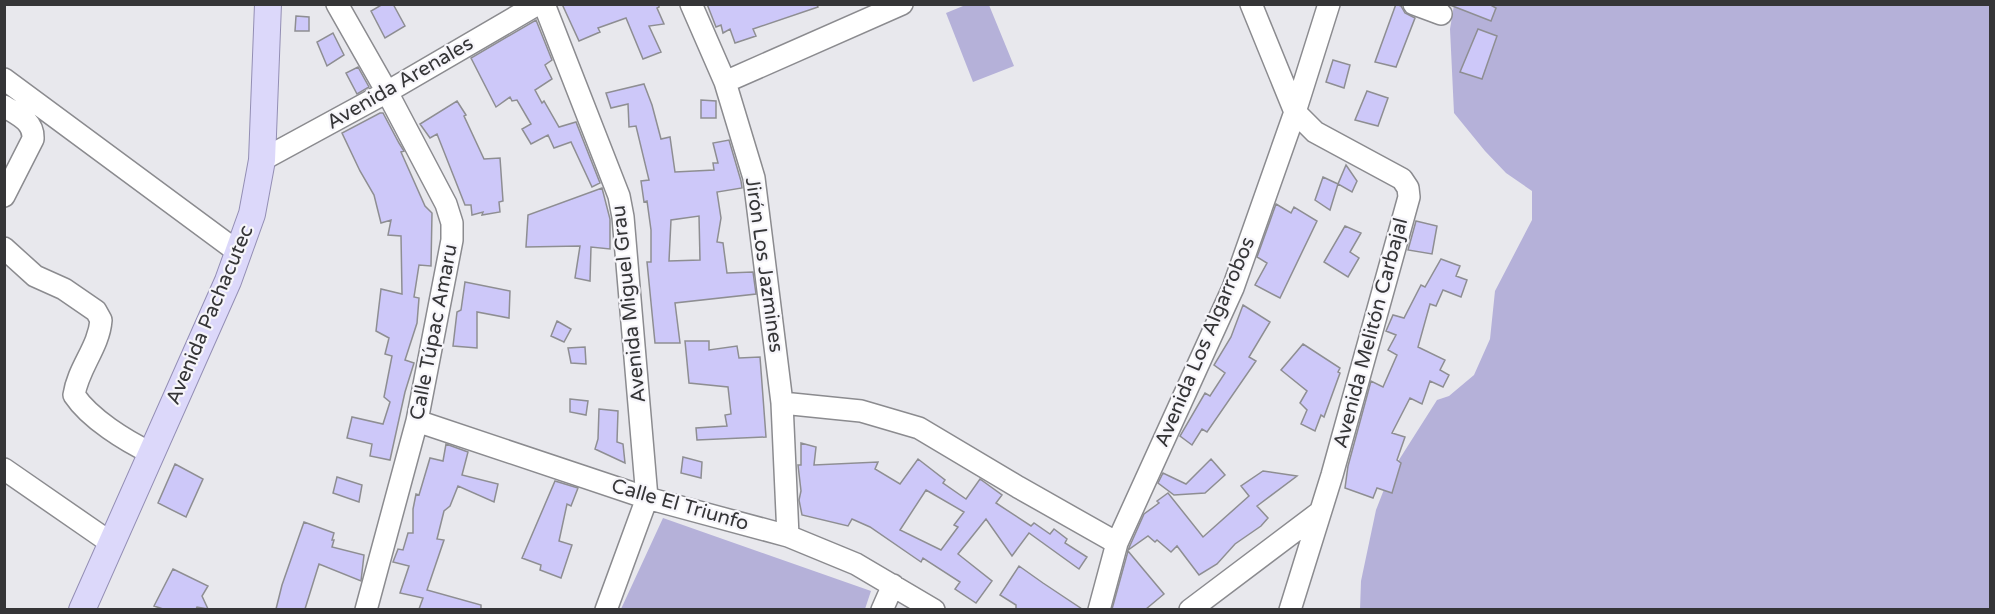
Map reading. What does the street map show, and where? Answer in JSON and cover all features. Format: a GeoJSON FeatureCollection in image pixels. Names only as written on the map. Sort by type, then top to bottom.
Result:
{"type":"FeatureCollection","features":[{"type":"Feature","properties":{"kind":"main road","name":"Avenida Pachacutec"},"geometry":{"type":"LineString","coordinates":[[82,609],[228,281],[252,214],[262,160],[268,4]]}},
{"type":"Feature","properties":{"kind":"street","name":"Calle Túpac Amaru"},"geometry":{"type":"LineString","coordinates":[[337,4],[446,204],[452,223],[452,240],[417,422],[366,609]]}},
{"type":"Feature","properties":{"kind":"street","name":"Avenida Arenales"},"geometry":{"type":"LineString","coordinates":[[262,160],[387,92],[538,4]]}},
{"type":"Feature","properties":{"kind":"street","name":"Avenida Miguel Grau"},"geometry":{"type":"LineString","coordinates":[[544,4],[619,196],[623,217],[647,498],[606,609]]}},
{"type":"Feature","properties":{"kind":"street","name":"Jirón Los Jazmines"},"geometry":{"type":"LineString","coordinates":[[691,4],[725,82],[754,178],[782,403],[788,537]]}},
{"type":"Feature","properties":{"kind":"street"},"geometry":{"type":"LineString","coordinates":[[725,82],[902,4]]}},
{"type":"Feature","properties":{"kind":"street"},"geometry":{"type":"LineString","coordinates":[[1251,4],[1295,112]]}},
{"type":"Feature","properties":{"kind":"street","name":"Avenida Los Algarrobos"},"geometry":{"type":"LineString","coordinates":[[1099,609],[1117,543],[1233,288],[1295,112],[1329,4]]}},
{"type":"Feature","properties":{"kind":"street"},"geometry":{"type":"LineString","coordinates":[[1414,4],[1441,14]]}},
{"type":"Feature","properties":{"kind":"street"},"geometry":{"type":"LineString","coordinates":[[4,79],[238,252]]}},
{"type":"Feature","properties":{"kind":"street"},"geometry":{"type":"LineString","coordinates":[[4,105],[28,122],[33,129],[33,139],[4,196]]}},
{"type":"Feature","properties":{"kind":"street","name":"Avenida Melitón Carbajal"},"geometry":{"type":"LineString","coordinates":[[1290,609],[1320,512],[1406,208],[1408,188],[1402,179],[1315,132],[1295,112]]}},
{"type":"Feature","properties":{"kind":"street"},"geometry":{"type":"LineString","coordinates":[[4,248],[35,276],[64,289],[96,311],[101,320],[100,332],[76,384],[74,395],[81,405],[129,442],[151,453]]}},
{"type":"Feature","properties":{"kind":"street"},"geometry":{"type":"LineString","coordinates":[[782,403],[861,411],[919,428],[1117,543]]}},
{"type":"Feature","properties":{"kind":"street","name":"Calle El Triunfo"},"geometry":{"type":"LineString","coordinates":[[417,422],[647,498],[788,537],[856,564],[934,609]]}},
{"type":"Feature","properties":{"kind":"street"},"geometry":{"type":"LineString","coordinates":[[4,469],[111,543]]}},
{"type":"Feature","properties":{"kind":"street"},"geometry":{"type":"LineString","coordinates":[[1190,609],[1320,512]]}},
{"type":"Feature","properties":{"kind":"street"},"geometry":{"type":"LineString","coordinates":[[882,609],[893,585]]}},
{"type":"Feature","properties":{"kind":"shaded area"},"geometry":{"type":"Polygon","coordinates":[[[968,4],[989,5],[1014,66],[973,82],[946,13],[968,4]]]}},
{"type":"Feature","properties":{"kind":"shaded area"},"geometry":{"type":"Polygon","coordinates":[[[1454,5],[1990,5],[1990,609],[1360,610],[1361,581],[1376,510],[1390,474],[1437,400],[1449,396],[1474,375],[1490,339],[1495,291],[1532,220],[1532,191],[1506,173],[1454,113],[1450,29],[1454,5]]]}},
{"type":"Feature","properties":{"kind":"shaded area"},"geometry":{"type":"Polygon","coordinates":[[[663,518],[871,591],[865,609],[621,609],[663,518]]]}},
{"type":"Feature","properties":{"kind":"building"},"geometry":{"type":"Polygon","coordinates":[[[383,4],[393,4],[405,26],[385,38],[371,11],[383,4]]]}},
{"type":"Feature","properties":{"kind":"building"},"geometry":{"type":"Polygon","coordinates":[[[562,4],[659,4],[657,8],[664,24],[649,26],[661,52],[643,59],[626,18],[598,28],[600,32],[579,41],[562,4]]]}},
{"type":"Feature","properties":{"kind":"building"},"geometry":{"type":"Polygon","coordinates":[[[707,4],[817,4],[818,7],[753,29],[756,36],[735,43],[730,29],[723,33],[721,25],[716,27],[707,4]]]}},
{"type":"Feature","properties":{"kind":"building"},"geometry":{"type":"Polygon","coordinates":[[[1396,4],[1401,6],[1405,13],[1415,18],[1396,67],[1375,62],[1396,4]]]}},
{"type":"Feature","properties":{"kind":"building"},"geometry":{"type":"Polygon","coordinates":[[[1489,4],[1496,8],[1491,21],[1450,5],[1489,4]]]}},
{"type":"Feature","properties":{"kind":"building"},"geometry":{"type":"Polygon","coordinates":[[[296,16],[309,17],[309,31],[295,31],[296,16]]]}},
{"type":"Feature","properties":{"kind":"building"},"geometry":{"type":"Polygon","coordinates":[[[536,20],[552,60],[545,65],[552,79],[535,90],[559,127],[576,122],[600,183],[592,187],[571,142],[554,148],[548,135],[531,144],[522,129],[531,124],[517,100],[512,101],[510,97],[496,107],[471,58],[536,20]]]}},
{"type":"Feature","properties":{"kind":"building"},"geometry":{"type":"Polygon","coordinates":[[[1478,29],[1497,36],[1482,79],[1460,72],[1478,29]]]}},
{"type":"Feature","properties":{"kind":"building"},"geometry":{"type":"Polygon","coordinates":[[[333,33],[344,55],[327,66],[317,42],[333,33]]]}},
{"type":"Feature","properties":{"kind":"building"},"geometry":{"type":"Polygon","coordinates":[[[1333,60],[1350,65],[1344,88],[1326,82],[1333,60]]]}},
{"type":"Feature","properties":{"kind":"building"},"geometry":{"type":"Polygon","coordinates":[[[358,67],[369,87],[357,94],[346,73],[358,67]]]}},
{"type":"Feature","properties":{"kind":"building"},"geometry":{"type":"Polygon","coordinates":[[[644,84],[661,139],[670,137],[675,172],[714,170],[713,163],[718,163],[713,143],[729,140],[742,188],[717,192],[721,218],[717,242],[723,243],[727,273],[753,272],[756,294],[675,303],[680,343],[655,343],[647,262],[651,262],[651,230],[647,201],[644,202],[641,181],[649,180],[636,126],[629,127],[628,104],[611,108],[606,93],[644,84]],[[699,216],[671,220],[669,261],[700,260],[699,216]]]}},
{"type":"Feature","properties":{"kind":"building"},"geometry":{"type":"Polygon","coordinates":[[[1367,91],[1388,98],[1378,126],[1355,120],[1367,91]]]}},
{"type":"Feature","properties":{"kind":"building"},"geometry":{"type":"Polygon","coordinates":[[[701,100],[716,101],[716,118],[701,118],[701,100]]]}},
{"type":"Feature","properties":{"kind":"building"},"geometry":{"type":"Polygon","coordinates":[[[457,101],[466,115],[464,116],[484,159],[500,158],[503,201],[499,202],[500,212],[482,215],[483,212],[472,215],[471,205],[465,205],[437,134],[430,138],[420,124],[457,101]]]}},
{"type":"Feature","properties":{"kind":"building"},"geometry":{"type":"Polygon","coordinates":[[[383,113],[404,151],[401,152],[425,206],[432,213],[431,266],[419,265],[414,297],[419,298],[417,323],[405,360],[414,363],[390,460],[370,456],[372,444],[347,438],[352,417],[383,424],[390,402],[384,397],[392,356],[385,354],[389,338],[376,331],[381,289],[402,294],[401,236],[388,235],[391,220],[381,223],[374,195],[342,133],[383,113]]]}},
{"type":"Feature","properties":{"kind":"building"},"geometry":{"type":"Polygon","coordinates":[[[1346,165],[1357,181],[1352,192],[1338,184],[1346,165]]]}},
{"type":"Feature","properties":{"kind":"building"},"geometry":{"type":"Polygon","coordinates":[[[1323,177],[1338,184],[1330,210],[1315,200],[1323,177]]]}},
{"type":"Feature","properties":{"kind":"building"},"geometry":{"type":"Polygon","coordinates":[[[602,188],[610,219],[610,249],[591,247],[590,281],[575,278],[580,246],[526,247],[528,215],[602,188]]]}},
{"type":"Feature","properties":{"kind":"building"},"geometry":{"type":"Polygon","coordinates":[[[1276,204],[1291,213],[1294,207],[1317,221],[1280,298],[1255,285],[1267,263],[1257,257],[1276,204]]]}},
{"type":"Feature","properties":{"kind":"building"},"geometry":{"type":"Polygon","coordinates":[[[1416,221],[1437,226],[1432,254],[1408,250],[1416,221]]]}},
{"type":"Feature","properties":{"kind":"building"},"geometry":{"type":"Polygon","coordinates":[[[1345,226],[1361,233],[1350,252],[1359,258],[1348,277],[1324,262],[1345,226]]]}},
{"type":"Feature","properties":{"kind":"building"},"geometry":{"type":"Polygon","coordinates":[[[1441,259],[1460,266],[1456,276],[1467,280],[1461,297],[1443,290],[1436,306],[1430,304],[1418,347],[1445,360],[1440,370],[1449,375],[1443,387],[1430,381],[1422,404],[1410,398],[1392,433],[1405,437],[1397,460],[1401,463],[1392,493],[1377,488],[1373,498],[1345,488],[1348,466],[1371,381],[1383,387],[1397,355],[1388,350],[1396,335],[1386,331],[1393,315],[1404,318],[1421,285],[1425,287],[1441,259]]]}},
{"type":"Feature","properties":{"kind":"building"},"geometry":{"type":"Polygon","coordinates":[[[465,282],[510,291],[509,318],[477,312],[477,348],[453,346],[457,312],[461,310],[465,282]]]}},
{"type":"Feature","properties":{"kind":"building"},"geometry":{"type":"Polygon","coordinates":[[[1243,305],[1270,322],[1249,357],[1256,361],[1207,432],[1202,429],[1192,445],[1180,436],[1205,393],[1210,396],[1225,373],[1214,365],[1231,337],[1243,305]]]}},
{"type":"Feature","properties":{"kind":"building"},"geometry":{"type":"Polygon","coordinates":[[[557,321],[571,329],[564,342],[551,336],[557,321]]]}},
{"type":"Feature","properties":{"kind":"building"},"geometry":{"type":"Polygon","coordinates":[[[685,341],[709,341],[709,350],[737,346],[739,358],[760,357],[766,437],[697,440],[696,428],[727,426],[725,415],[731,414],[728,387],[689,383],[685,341]]]}},
{"type":"Feature","properties":{"kind":"building"},"geometry":{"type":"Polygon","coordinates":[[[1303,344],[1340,368],[1324,417],[1321,415],[1315,431],[1301,424],[1307,410],[1300,403],[1307,391],[1281,370],[1303,344]]]}},
{"type":"Feature","properties":{"kind":"building"},"geometry":{"type":"Polygon","coordinates":[[[585,347],[586,364],[571,363],[568,348],[585,347]]]}},
{"type":"Feature","properties":{"kind":"building"},"geometry":{"type":"Polygon","coordinates":[[[570,399],[588,401],[586,415],[570,412],[570,399]]]}},
{"type":"Feature","properties":{"kind":"building"},"geometry":{"type":"Polygon","coordinates":[[[599,409],[618,411],[617,442],[623,444],[625,463],[595,449],[598,439],[599,409]]]}},
{"type":"Feature","properties":{"kind":"building"},"geometry":{"type":"Polygon","coordinates":[[[801,443],[816,447],[814,465],[878,462],[875,469],[900,484],[918,459],[945,480],[943,483],[966,499],[980,479],[1002,495],[996,503],[1031,526],[1034,523],[1050,534],[1054,529],[1067,539],[1065,543],[1087,557],[1079,569],[1029,533],[1012,556],[986,519],[958,554],[992,581],[976,603],[955,589],[960,582],[923,558],[921,562],[870,527],[852,519],[848,526],[802,515],[798,465],[801,465],[801,443]],[[926,490],[900,530],[941,550],[958,527],[954,525],[964,512],[926,490]]]}},
{"type":"Feature","properties":{"kind":"building"},"geometry":{"type":"Polygon","coordinates":[[[446,444],[468,452],[462,475],[498,484],[494,502],[458,486],[450,506],[444,511],[437,539],[444,540],[427,590],[481,605],[481,609],[419,609],[423,598],[400,593],[409,566],[393,562],[398,549],[403,550],[408,533],[413,533],[413,509],[416,494],[419,495],[430,458],[443,461],[446,444]]]}},
{"type":"Feature","properties":{"kind":"building"},"geometry":{"type":"Polygon","coordinates":[[[683,457],[702,462],[701,478],[681,473],[683,457]]]}},
{"type":"Feature","properties":{"kind":"building"},"geometry":{"type":"Polygon","coordinates":[[[1211,459],[1225,475],[1205,493],[1174,495],[1158,483],[1163,473],[1186,484],[1211,459]]]}},
{"type":"Feature","properties":{"kind":"building"},"geometry":{"type":"Polygon","coordinates":[[[175,464],[203,479],[186,517],[158,503],[175,464]]]}},
{"type":"Feature","properties":{"kind":"building"},"geometry":{"type":"Polygon","coordinates":[[[1263,471],[1297,476],[1257,506],[1268,518],[1261,526],[1235,544],[1217,564],[1199,575],[1177,546],[1171,552],[1157,540],[1155,542],[1148,536],[1128,550],[1144,514],[1168,493],[1203,537],[1249,496],[1241,486],[1263,471]]]}},
{"type":"Feature","properties":{"kind":"building"},"geometry":{"type":"Polygon","coordinates":[[[337,477],[362,485],[359,502],[333,493],[337,477]]]}},
{"type":"Feature","properties":{"kind":"building"},"geometry":{"type":"Polygon","coordinates":[[[555,481],[578,488],[571,506],[567,504],[559,541],[572,545],[561,578],[540,570],[541,565],[522,558],[555,481]]]}},
{"type":"Feature","properties":{"kind":"building"},"geometry":{"type":"Polygon","coordinates":[[[304,522],[334,533],[332,547],[364,555],[361,581],[319,564],[305,609],[276,609],[282,585],[304,522]]]}},
{"type":"Feature","properties":{"kind":"building"},"geometry":{"type":"Polygon","coordinates":[[[1128,551],[1164,594],[1146,609],[1112,609],[1128,551]]]}},
{"type":"Feature","properties":{"kind":"building"},"geometry":{"type":"Polygon","coordinates":[[[1019,566],[1082,609],[1016,609],[1016,605],[1000,595],[1019,566]]]}},
{"type":"Feature","properties":{"kind":"building"},"geometry":{"type":"Polygon","coordinates":[[[173,569],[208,586],[202,596],[208,609],[197,607],[196,609],[163,609],[154,606],[173,569]]]}}]}
